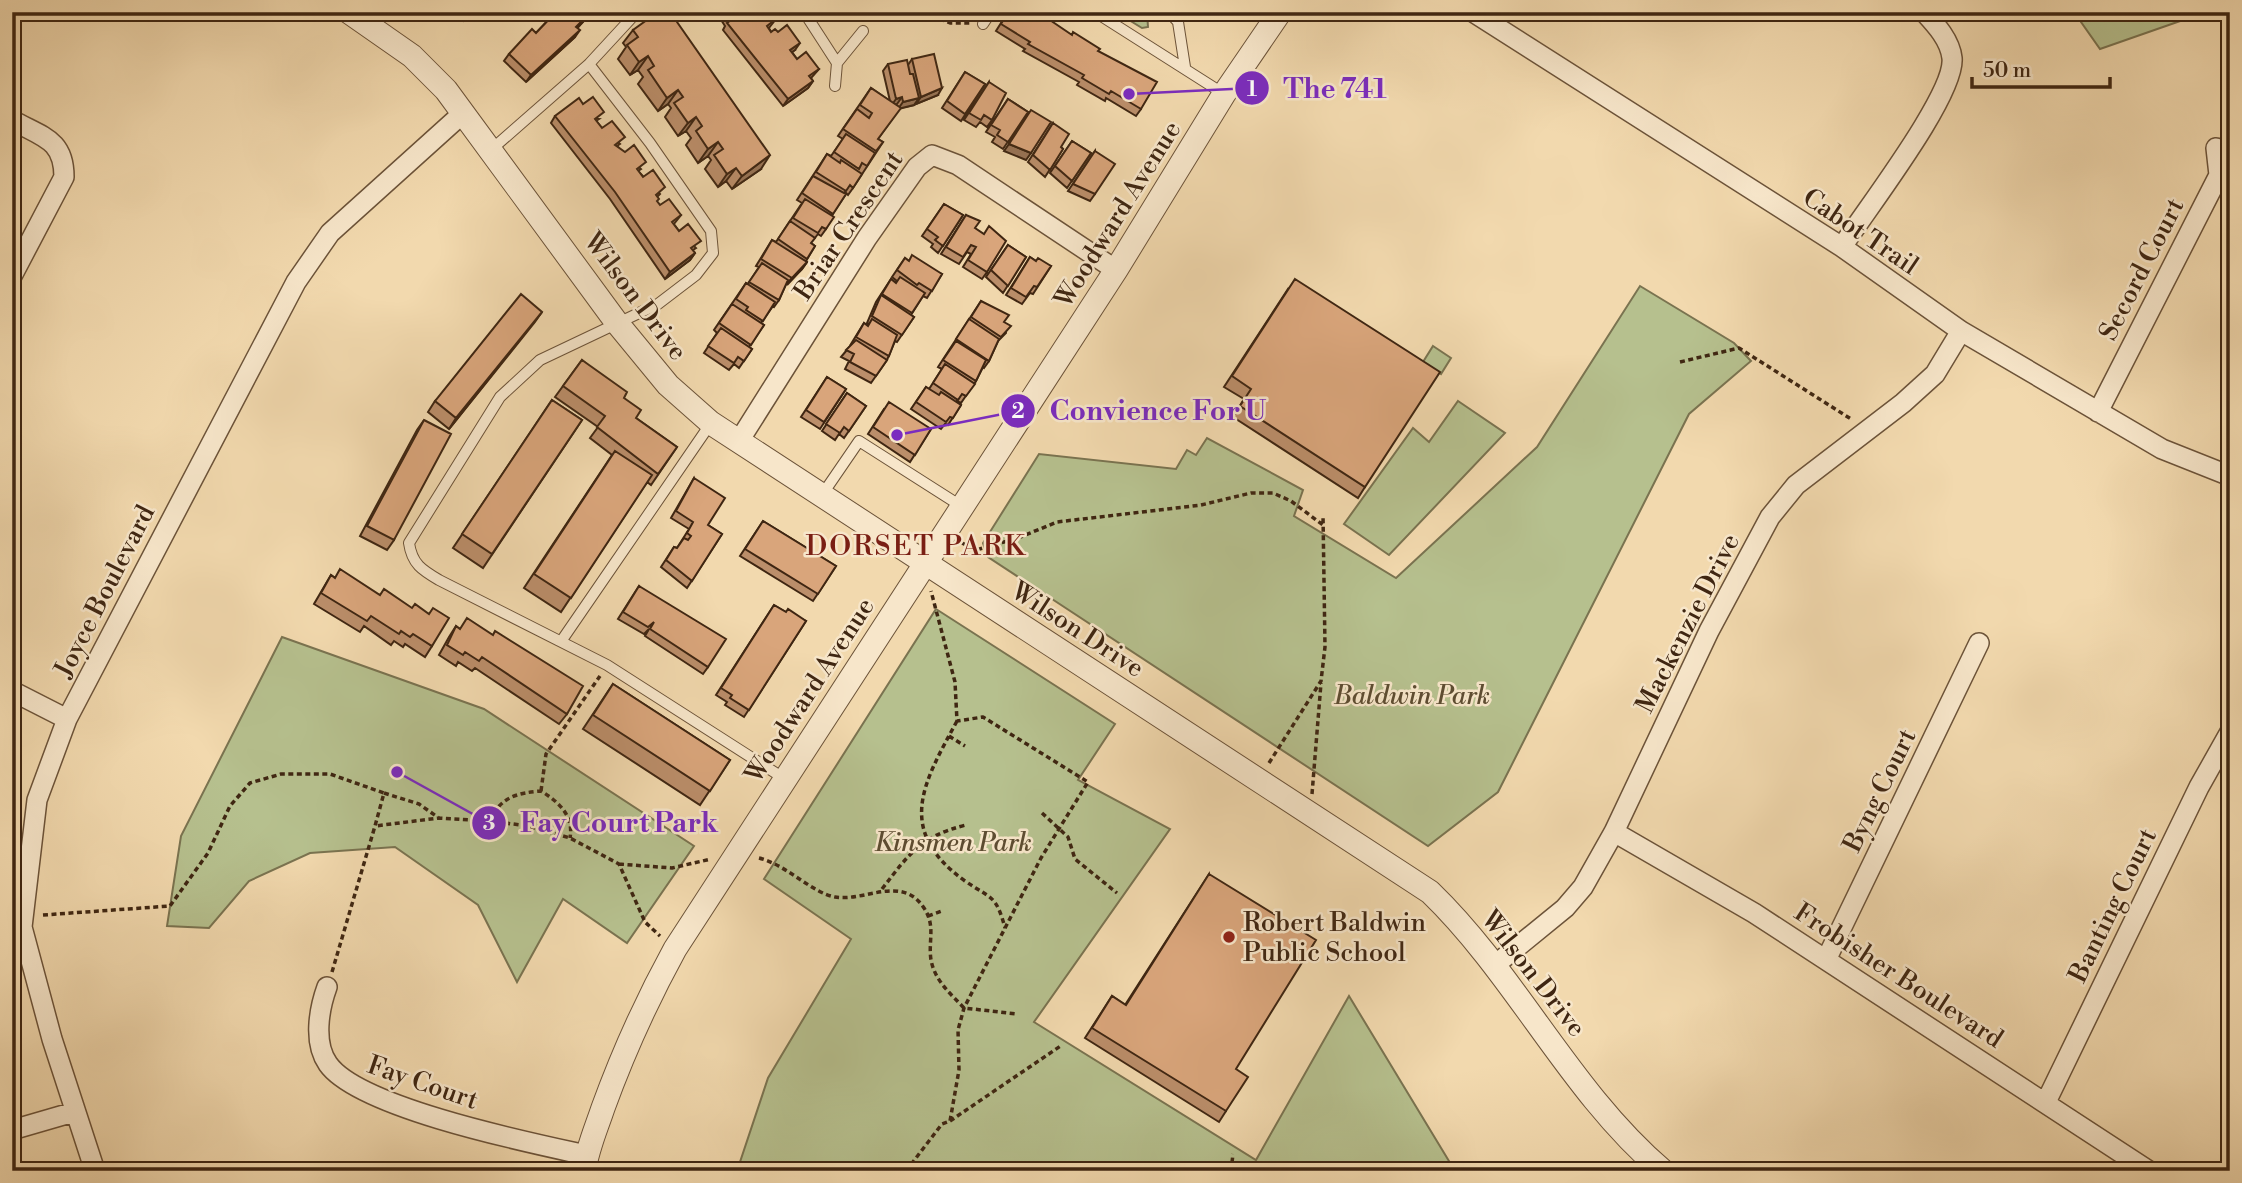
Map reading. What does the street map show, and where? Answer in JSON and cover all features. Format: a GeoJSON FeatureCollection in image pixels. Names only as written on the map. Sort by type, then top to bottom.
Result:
{"type":"FeatureCollection","features":[{"type":"Feature","properties":{"kind":"street","name":"Wilson Drive"},"geometry":{"type":"LineString","coordinates":[[349,12],[412,56],[446,90],[462,114],[492,149],[617,323],[667,385],[711,423],[1430,892],[1464,925],[1614,1123],[1663,1171]]}},
{"type":"Feature","properties":{"kind":"street","name":"Woodward Avenue"},"geometry":{"type":"LineString","coordinates":[[585,1163],[615,1075],[651,992],[675,949],[1116,270],[1224,94],[1280,12]]}},
{"type":"Feature","properties":{"kind":"street","name":"Cabot Trail"},"geometry":{"type":"LineString","coordinates":[[1473,12],[1842,247],[1961,331],[2162,449],[2230,476]]}},
{"type":"Feature","properties":{"kind":"street"},"geometry":{"type":"LineString","coordinates":[[1842,247],[1937,104],[1951,75],[1952,58],[1948,43],[1924,12]]}},
{"type":"Feature","properties":{"kind":"street","name":"Joyce Boulevard"},"geometry":{"type":"LineString","coordinates":[[95,1171],[17,927],[37,800],[67,719],[296,282],[330,233],[462,114]]}},
{"type":"Feature","properties":{"kind":"street"},"geometry":{"type":"LineString","coordinates":[[12,120],[60,148],[64,161],[64,177],[12,276]]}},
{"type":"Feature","properties":{"kind":"street","name":"Secord Court"},"geometry":{"type":"LineString","coordinates":[[2098,412],[2219,175],[2216,148]]}},
{"type":"Feature","properties":{"kind":"street","name":"Briar Crescent"},"geometry":{"type":"LineString","coordinates":[[739,441],[867,238],[916,167],[932,155],[958,165],[1116,270]]}},
{"type":"Feature","properties":{"kind":"street","name":"Mackenzie Drive"},"geometry":{"type":"LineString","coordinates":[[1495,965],[1565,908],[1583,887],[1614,832],[1709,631],[1770,517],[1796,485],[1903,403],[1935,374],[1961,331]]}},
{"type":"Feature","properties":{"kind":"street","name":"Byng Court"},"geometry":{"type":"LineString","coordinates":[[1826,960],[1979,643]]}},
{"type":"Feature","properties":{"kind":"street"},"geometry":{"type":"LineString","coordinates":[[12,691],[67,719]]}},
{"type":"Feature","properties":{"kind":"street","name":"Banting Court"},"geometry":{"type":"LineString","coordinates":[[2046,1102],[2199,787],[2230,732]]}},
{"type":"Feature","properties":{"kind":"street","name":"Frobisher Boulevard"},"geometry":{"type":"LineString","coordinates":[[1614,832],[1754,913],[2150,1171]]}},
{"type":"Feature","properties":{"kind":"street","name":"Fay Court"},"geometry":{"type":"LineString","coordinates":[[327,987],[320,1007],[319,1035],[326,1061],[347,1083],[404,1107],[585,1163]]}},
{"type":"Feature","properties":{"kind":"street"},"geometry":{"type":"LineString","coordinates":[[12,1130],[74,1112]]}},
{"type":"Feature","properties":{"kind":"lane"},"geometry":{"type":"LineString","coordinates":[[492,149],[589,64],[637,12]]}},
{"type":"Feature","properties":{"kind":"lane"},"geometry":{"type":"LineString","coordinates":[[804,12],[837,63]]}},
{"type":"Feature","properties":{"kind":"lane"},"geometry":{"type":"LineString","coordinates":[[983,24],[991,12]]}},
{"type":"Feature","properties":{"kind":"lane"},"geometry":{"type":"LineString","coordinates":[[1095,12],[1224,94]]}},
{"type":"Feature","properties":{"kind":"lane"},"geometry":{"type":"LineString","coordinates":[[1169,12],[1178,22],[1185,67]]}},
{"type":"Feature","properties":{"kind":"lane"},"geometry":{"type":"LineString","coordinates":[[835,86],[837,63],[863,31]]}},
{"type":"Feature","properties":{"kind":"lane"},"geometry":{"type":"LineString","coordinates":[[589,64],[650,143],[711,231],[713,253],[696,275],[658,304],[540,360],[500,397],[409,543],[411,556],[419,568],[607,665],[785,779]]}},
{"type":"Feature","properties":{"kind":"lane"},"geometry":{"type":"LineString","coordinates":[[562,640],[711,423]]}},
{"type":"Feature","properties":{"kind":"lane"},"geometry":{"type":"LineString","coordinates":[[822,495],[859,441],[961,506]]}},
{"type":"Feature","properties":{"kind":"path"},"geometry":{"type":"LineString","coordinates":[[924,12],[950,23],[983,24]]}},
{"type":"Feature","properties":{"kind":"path"},"geometry":{"type":"LineString","coordinates":[[1680,362],[1739,348],[1867,430]]}},
{"type":"Feature","properties":{"kind":"path"},"geometry":{"type":"LineString","coordinates":[[943,534],[976,550],[1018,538],[1057,522],[1201,505],[1251,493],[1273,493],[1291,501],[1323,525]]}},
{"type":"Feature","properties":{"kind":"path"},"geometry":{"type":"LineString","coordinates":[[1309,814],[1317,769],[1325,648],[1323,515]]}},
{"type":"Feature","properties":{"kind":"path"},"geometry":{"type":"LineString","coordinates":[[924,562],[955,682],[957,721],[926,779],[923,808],[926,839],[942,861],[967,882],[990,894],[1000,909],[1005,928]]}},
{"type":"Feature","properties":{"kind":"path"},"geometry":{"type":"LineString","coordinates":[[541,791],[546,754],[607,665]]}},
{"type":"Feature","properties":{"kind":"path"},"geometry":{"type":"LineString","coordinates":[[1258,779],[1321,681]]}},
{"type":"Feature","properties":{"kind":"path"},"geometry":{"type":"LineString","coordinates":[[950,1121],[959,1070],[958,1030],[964,1008],[1005,928],[1088,782],[983,717],[957,721]]}},
{"type":"Feature","properties":{"kind":"path"},"geometry":{"type":"LineString","coordinates":[[949,736],[965,746]]}},
{"type":"Feature","properties":{"kind":"path"},"geometry":{"type":"LineString","coordinates":[[17,927],[42,915],[170,906],[208,853],[230,806],[250,783],[281,774],[330,774],[419,804],[439,818]]}},
{"type":"Feature","properties":{"kind":"path"},"geometry":{"type":"LineString","coordinates":[[491,821],[502,801],[520,793],[541,791],[566,813],[572,827],[569,838]]}},
{"type":"Feature","properties":{"kind":"path"},"geometry":{"type":"LineString","coordinates":[[327,987],[384,793]]}},
{"type":"Feature","properties":{"kind":"path"},"geometry":{"type":"LineString","coordinates":[[1042,813],[1068,837],[1075,859],[1117,893]]}},
{"type":"Feature","properties":{"kind":"path"},"geometry":{"type":"LineString","coordinates":[[375,826],[439,818],[491,821],[528,826],[569,838],[619,864],[672,868],[739,853],[777,862],[831,896],[850,898],[882,890],[902,892],[922,905],[928,916],[933,934],[930,957],[933,968],[939,981],[964,1008],[1017,1014]]}},
{"type":"Feature","properties":{"kind":"path"},"geometry":{"type":"LineString","coordinates":[[882,890],[913,849],[943,831],[966,825]]}},
{"type":"Feature","properties":{"kind":"path"},"geometry":{"type":"LineString","coordinates":[[619,864],[645,922],[675,949]]}},
{"type":"Feature","properties":{"kind":"path"},"geometry":{"type":"LineString","coordinates":[[928,916],[942,911]]}},
{"type":"Feature","properties":{"kind":"path"},"geometry":{"type":"LineString","coordinates":[[906,1171],[942,1124],[1062,1045]]}},
{"type":"Feature","properties":{"kind":"path"},"geometry":{"type":"LineString","coordinates":[[1231,1171],[1233,1154]]}},
{"type":"Feature","properties":{"kind":"green space"},"geometry":{"type":"Polygon","coordinates":[[[1116,12],[1147,12],[1148,27],[1142,28],[1116,12]]]}},
{"type":"Feature","properties":{"kind":"green space"},"geometry":{"type":"Polygon","coordinates":[[[2074,12],[2206,12],[2100,49],[2074,12]]]}},
{"type":"Feature","properties":{"kind":"green space","name":"Baldwin Park"},"geometry":{"type":"Polygon","coordinates":[[[1640,286],[1734,343],[1751,361],[1689,414],[1498,792],[1428,846],[988,557],[983,543],[1039,454],[1176,469],[1187,450],[1196,455],[1207,438],[1303,490],[1294,516],[1396,578],[1537,447],[1640,286]]]}},
{"type":"Feature","properties":{"kind":"green space"},"geometry":{"type":"Polygon","coordinates":[[[1433,346],[1451,358],[1441,374],[1423,362],[1433,346]]]}},
{"type":"Feature","properties":{"kind":"green space"},"geometry":{"type":"Polygon","coordinates":[[[1458,401],[1505,433],[1389,555],[1344,524],[1413,428],[1429,442],[1458,401]]]}},
{"type":"Feature","properties":{"kind":"green space","name":"Kinsmen Park"},"geometry":{"type":"Polygon","coordinates":[[[936,609],[1115,724],[1078,780],[1170,829],[1034,1022],[1256,1160],[1349,996],[1455,1171],[737,1171],[768,1078],[851,939],[764,879],[936,609]]]}},
{"type":"Feature","properties":{"kind":"green space"},"geometry":{"type":"Polygon","coordinates":[[[282,637],[484,709],[694,846],[627,943],[563,899],[517,982],[478,905],[395,847],[310,853],[249,881],[209,928],[167,926],[181,836],[282,637]]]}},
{"type":"Feature","properties":{"kind":"building"},"geometry":{"type":"Polygon","coordinates":[[[556,12],[591,12],[576,27],[580,30],[531,75],[509,54],[532,29],[536,33],[556,12]]]}},
{"type":"Feature","properties":{"kind":"building"},"geometry":{"type":"Polygon","coordinates":[[[658,12],[670,12],[770,155],[742,176],[736,168],[727,174],[714,155],[723,149],[718,142],[708,149],[696,131],[702,126],[696,117],[688,123],[674,103],[683,97],[678,90],[667,98],[648,70],[654,66],[648,56],[639,62],[627,45],[638,37],[633,30],[658,12]]]}},
{"type":"Feature","properties":{"kind":"building"},"geometry":{"type":"Polygon","coordinates":[[[726,12],[771,12],[776,19],[767,26],[771,32],[775,29],[778,32],[787,25],[800,43],[790,50],[797,59],[806,52],[819,69],[809,76],[813,81],[788,99],[727,23],[731,20],[726,12]]]}},
{"type":"Feature","properties":{"kind":"building"},"geometry":{"type":"Polygon","coordinates":[[[1008,12],[1038,12],[1072,35],[1073,32],[1100,49],[1098,51],[1157,82],[1141,109],[1111,91],[1109,94],[1082,78],[1084,75],[1028,44],[1030,42],[1001,24],[1008,12]]]}},
{"type":"Feature","properties":{"kind":"building"},"geometry":{"type":"Polygon","coordinates":[[[934,54],[942,88],[921,97],[912,59],[934,54]]]}},
{"type":"Feature","properties":{"kind":"building"},"geometry":{"type":"Polygon","coordinates":[[[907,60],[919,98],[903,102],[902,97],[896,99],[888,64],[907,60]]]}},
{"type":"Feature","properties":{"kind":"building"},"geometry":{"type":"Polygon","coordinates":[[[965,72],[985,84],[965,114],[947,101],[965,72]]]}},
{"type":"Feature","properties":{"kind":"building"},"geometry":{"type":"Polygon","coordinates":[[[989,82],[1006,93],[992,120],[984,115],[981,120],[969,113],[989,82]]]}},
{"type":"Feature","properties":{"kind":"building"},"geometry":{"type":"Polygon","coordinates":[[[871,88],[901,108],[878,139],[883,142],[876,151],[843,129],[857,109],[869,118],[872,113],[860,105],[871,88]]]}},
{"type":"Feature","properties":{"kind":"building"},"geometry":{"type":"Polygon","coordinates":[[[593,97],[604,112],[595,119],[602,128],[612,121],[625,137],[615,145],[625,152],[634,145],[646,162],[637,169],[643,177],[653,170],[665,187],[656,195],[659,199],[657,201],[660,205],[669,199],[681,215],[672,222],[679,231],[688,224],[701,241],[691,248],[695,253],[670,272],[615,192],[555,116],[579,98],[583,104],[593,97]]]}},
{"type":"Feature","properties":{"kind":"building"},"geometry":{"type":"Polygon","coordinates":[[[1008,99],[1028,112],[1008,142],[997,135],[1000,130],[991,125],[1008,99]]]}},
{"type":"Feature","properties":{"kind":"building"},"geometry":{"type":"Polygon","coordinates":[[[1031,110],[1051,122],[1031,153],[1009,144],[1031,110]]]}},
{"type":"Feature","properties":{"kind":"building"},"geometry":{"type":"Polygon","coordinates":[[[1053,123],[1069,134],[1050,170],[1033,155],[1053,123]]]}},
{"type":"Feature","properties":{"kind":"building"},"geometry":{"type":"Polygon","coordinates":[[[846,134],[875,153],[867,166],[862,163],[859,169],[834,152],[846,134]]]}},
{"type":"Feature","properties":{"kind":"building"},"geometry":{"type":"Polygon","coordinates":[[[1072,141],[1091,153],[1072,181],[1055,166],[1072,141]]]}},
{"type":"Feature","properties":{"kind":"building"},"geometry":{"type":"Polygon","coordinates":[[[1095,151],[1115,164],[1095,194],[1073,184],[1095,151]]]}},
{"type":"Feature","properties":{"kind":"building"},"geometry":{"type":"Polygon","coordinates":[[[827,154],[862,174],[853,188],[850,185],[846,191],[816,172],[827,154]]]}},
{"type":"Feature","properties":{"kind":"building"},"geometry":{"type":"Polygon","coordinates":[[[813,176],[846,194],[833,214],[802,193],[813,176]]]}},
{"type":"Feature","properties":{"kind":"building"},"geometry":{"type":"Polygon","coordinates":[[[805,199],[834,217],[826,229],[822,227],[818,233],[793,218],[805,199]]]}},
{"type":"Feature","properties":{"kind":"building"},"geometry":{"type":"Polygon","coordinates":[[[944,204],[963,215],[943,246],[935,240],[938,237],[927,229],[944,204]]]}},
{"type":"Feature","properties":{"kind":"building"},"geometry":{"type":"Polygon","coordinates":[[[966,215],[980,221],[975,228],[984,234],[989,226],[1006,241],[987,272],[968,260],[976,247],[971,245],[963,257],[946,247],[966,215]]]}},
{"type":"Feature","properties":{"kind":"building"},"geometry":{"type":"Polygon","coordinates":[[[790,221],[815,238],[811,243],[815,246],[807,259],[778,239],[790,221]]]}},
{"type":"Feature","properties":{"kind":"building"},"geometry":{"type":"Polygon","coordinates":[[[772,240],[807,262],[792,278],[761,259],[772,240]]]}},
{"type":"Feature","properties":{"kind":"building"},"geometry":{"type":"Polygon","coordinates":[[[1008,245],[1026,257],[1008,286],[991,270],[1008,245]]]}},
{"type":"Feature","properties":{"kind":"building"},"geometry":{"type":"Polygon","coordinates":[[[912,255],[942,274],[932,291],[919,283],[917,285],[897,270],[905,258],[909,261],[912,255]]]}},
{"type":"Feature","properties":{"kind":"building"},"geometry":{"type":"Polygon","coordinates":[[[1030,257],[1036,261],[1038,258],[1051,266],[1037,287],[1034,286],[1026,297],[1011,288],[1030,257]]]}},
{"type":"Feature","properties":{"kind":"building"},"geometry":{"type":"Polygon","coordinates":[[[762,263],[788,280],[779,300],[749,282],[762,263]]]}},
{"type":"Feature","properties":{"kind":"building"},"geometry":{"type":"Polygon","coordinates":[[[900,277],[925,293],[912,313],[882,294],[891,279],[896,283],[900,277]]]}},
{"type":"Feature","properties":{"kind":"building"},"geometry":{"type":"Polygon","coordinates":[[[1295,279],[1440,372],[1365,487],[1240,406],[1251,389],[1232,376],[1295,279]]]}},
{"type":"Feature","properties":{"kind":"building"},"geometry":{"type":"Polygon","coordinates":[[[746,283],[775,302],[763,321],[746,310],[748,307],[736,299],[746,283]]]}},
{"type":"Feature","properties":{"kind":"building"},"geometry":{"type":"Polygon","coordinates":[[[521,294],[542,312],[456,418],[435,401],[521,294]]]}},
{"type":"Feature","properties":{"kind":"building"},"geometry":{"type":"Polygon","coordinates":[[[881,295],[914,317],[902,335],[872,316],[881,295]]]}},
{"type":"Feature","properties":{"kind":"building"},"geometry":{"type":"Polygon","coordinates":[[[981,301],[1009,315],[1004,322],[1011,326],[1001,337],[971,317],[981,301]]]}},
{"type":"Feature","properties":{"kind":"building"},"geometry":{"type":"Polygon","coordinates":[[[732,304],[764,325],[751,345],[719,323],[732,304]]]}},
{"type":"Feature","properties":{"kind":"building"},"geometry":{"type":"Polygon","coordinates":[[[872,319],[897,335],[889,356],[856,337],[864,323],[868,326],[872,319]]]}},
{"type":"Feature","properties":{"kind":"building"},"geometry":{"type":"Polygon","coordinates":[[[969,319],[999,339],[989,361],[956,339],[969,319]]]}},
{"type":"Feature","properties":{"kind":"building"},"geometry":{"type":"Polygon","coordinates":[[[721,328],[752,349],[744,361],[738,357],[734,363],[708,346],[721,328]]]}},
{"type":"Feature","properties":{"kind":"building"},"geometry":{"type":"Polygon","coordinates":[[[856,340],[887,360],[876,376],[850,362],[854,354],[846,350],[856,340]]]}},
{"type":"Feature","properties":{"kind":"building"},"geometry":{"type":"Polygon","coordinates":[[[956,341],[986,360],[976,381],[943,360],[956,341]]]}},
{"type":"Feature","properties":{"kind":"building"},"geometry":{"type":"Polygon","coordinates":[[[582,360],[627,392],[624,398],[641,410],[636,418],[677,447],[658,474],[597,427],[605,416],[563,386],[582,360]]]}},
{"type":"Feature","properties":{"kind":"building"},"geometry":{"type":"Polygon","coordinates":[[[945,364],[975,384],[966,396],[962,394],[958,400],[933,383],[945,364]]]}},
{"type":"Feature","properties":{"kind":"building"},"geometry":{"type":"Polygon","coordinates":[[[827,377],[846,389],[824,422],[806,410],[827,377]]]}},
{"type":"Feature","properties":{"kind":"building"},"geometry":{"type":"Polygon","coordinates":[[[926,387],[939,395],[941,392],[961,405],[953,418],[950,417],[946,422],[916,402],[926,387]]]}},
{"type":"Feature","properties":{"kind":"building"},"geometry":{"type":"Polygon","coordinates":[[[847,393],[866,406],[849,431],[844,427],[840,433],[826,424],[847,393]]]}},
{"type":"Feature","properties":{"kind":"building"},"geometry":{"type":"Polygon","coordinates":[[[552,400],[582,420],[492,554],[462,534],[552,400]]]}},
{"type":"Feature","properties":{"kind":"building"},"geometry":{"type":"Polygon","coordinates":[[[889,402],[931,429],[915,455],[873,427],[889,402]]]}},
{"type":"Feature","properties":{"kind":"building"},"geometry":{"type":"Polygon","coordinates":[[[424,420],[451,434],[394,540],[367,526],[424,420]]]}},
{"type":"Feature","properties":{"kind":"building"},"geometry":{"type":"Polygon","coordinates":[[[615,451],[652,475],[571,598],[534,574],[615,451]]]}},
{"type":"Feature","properties":{"kind":"building"},"geometry":{"type":"Polygon","coordinates":[[[694,478],[725,498],[708,525],[722,534],[692,581],[666,560],[674,547],[677,548],[684,538],[688,540],[691,536],[687,533],[693,522],[676,511],[694,478]]]}},
{"type":"Feature","properties":{"kind":"building"},"geometry":{"type":"Polygon","coordinates":[[[763,521],[836,566],[818,594],[745,549],[763,521]]]}},
{"type":"Feature","properties":{"kind":"building"},"geometry":{"type":"Polygon","coordinates":[[[340,569],[380,595],[384,589],[412,608],[415,604],[429,614],[433,608],[449,618],[432,646],[413,634],[410,637],[401,631],[399,634],[371,616],[367,621],[321,593],[331,575],[335,578],[340,569]]]}},
{"type":"Feature","properties":{"kind":"building"},"geometry":{"type":"Polygon","coordinates":[[[639,586],[726,639],[708,667],[650,629],[654,622],[648,627],[623,612],[639,586]]]}},
{"type":"Feature","properties":{"kind":"building"},"geometry":{"type":"Polygon","coordinates":[[[774,605],[786,612],[788,609],[806,621],[749,710],[730,698],[732,695],[721,688],[774,605]]]}},
{"type":"Feature","properties":{"kind":"building"},"geometry":{"type":"Polygon","coordinates":[[[467,618],[493,635],[495,631],[583,686],[567,714],[482,657],[479,661],[447,645],[456,626],[460,629],[467,618]]]}},
{"type":"Feature","properties":{"kind":"building"},"geometry":{"type":"Polygon","coordinates":[[[613,684],[730,760],[710,791],[593,715],[613,684]]]}},
{"type":"Feature","properties":{"kind":"building"},"geometry":{"type":"Polygon","coordinates":[[[1209,874],[1316,940],[1236,1069],[1248,1077],[1226,1111],[1092,1028],[1112,996],[1126,1005],[1209,874]]]}},
{"type":"Feature","properties":{"kind":"place","name":"The 741"},"geometry":{"type":"Point","coordinates":[1129,94]}},
{"type":"Feature","properties":{"kind":"place","name":"Convience For U"},"geometry":{"type":"Point","coordinates":[897,435]}},
{"type":"Feature","properties":{"kind":"place","name":"Fay Court Park"},"geometry":{"type":"Point","coordinates":[397,772]}},
{"type":"Feature","properties":{"kind":"place","name":"Robert Baldwin Public School"},"geometry":{"type":"Point","coordinates":[1229,937]}},
{"type":"Feature","properties":{"kind":"district","name":"DORSET PARK"},"geometry":{"type":"Point","coordinates":[916,545]}}]}
